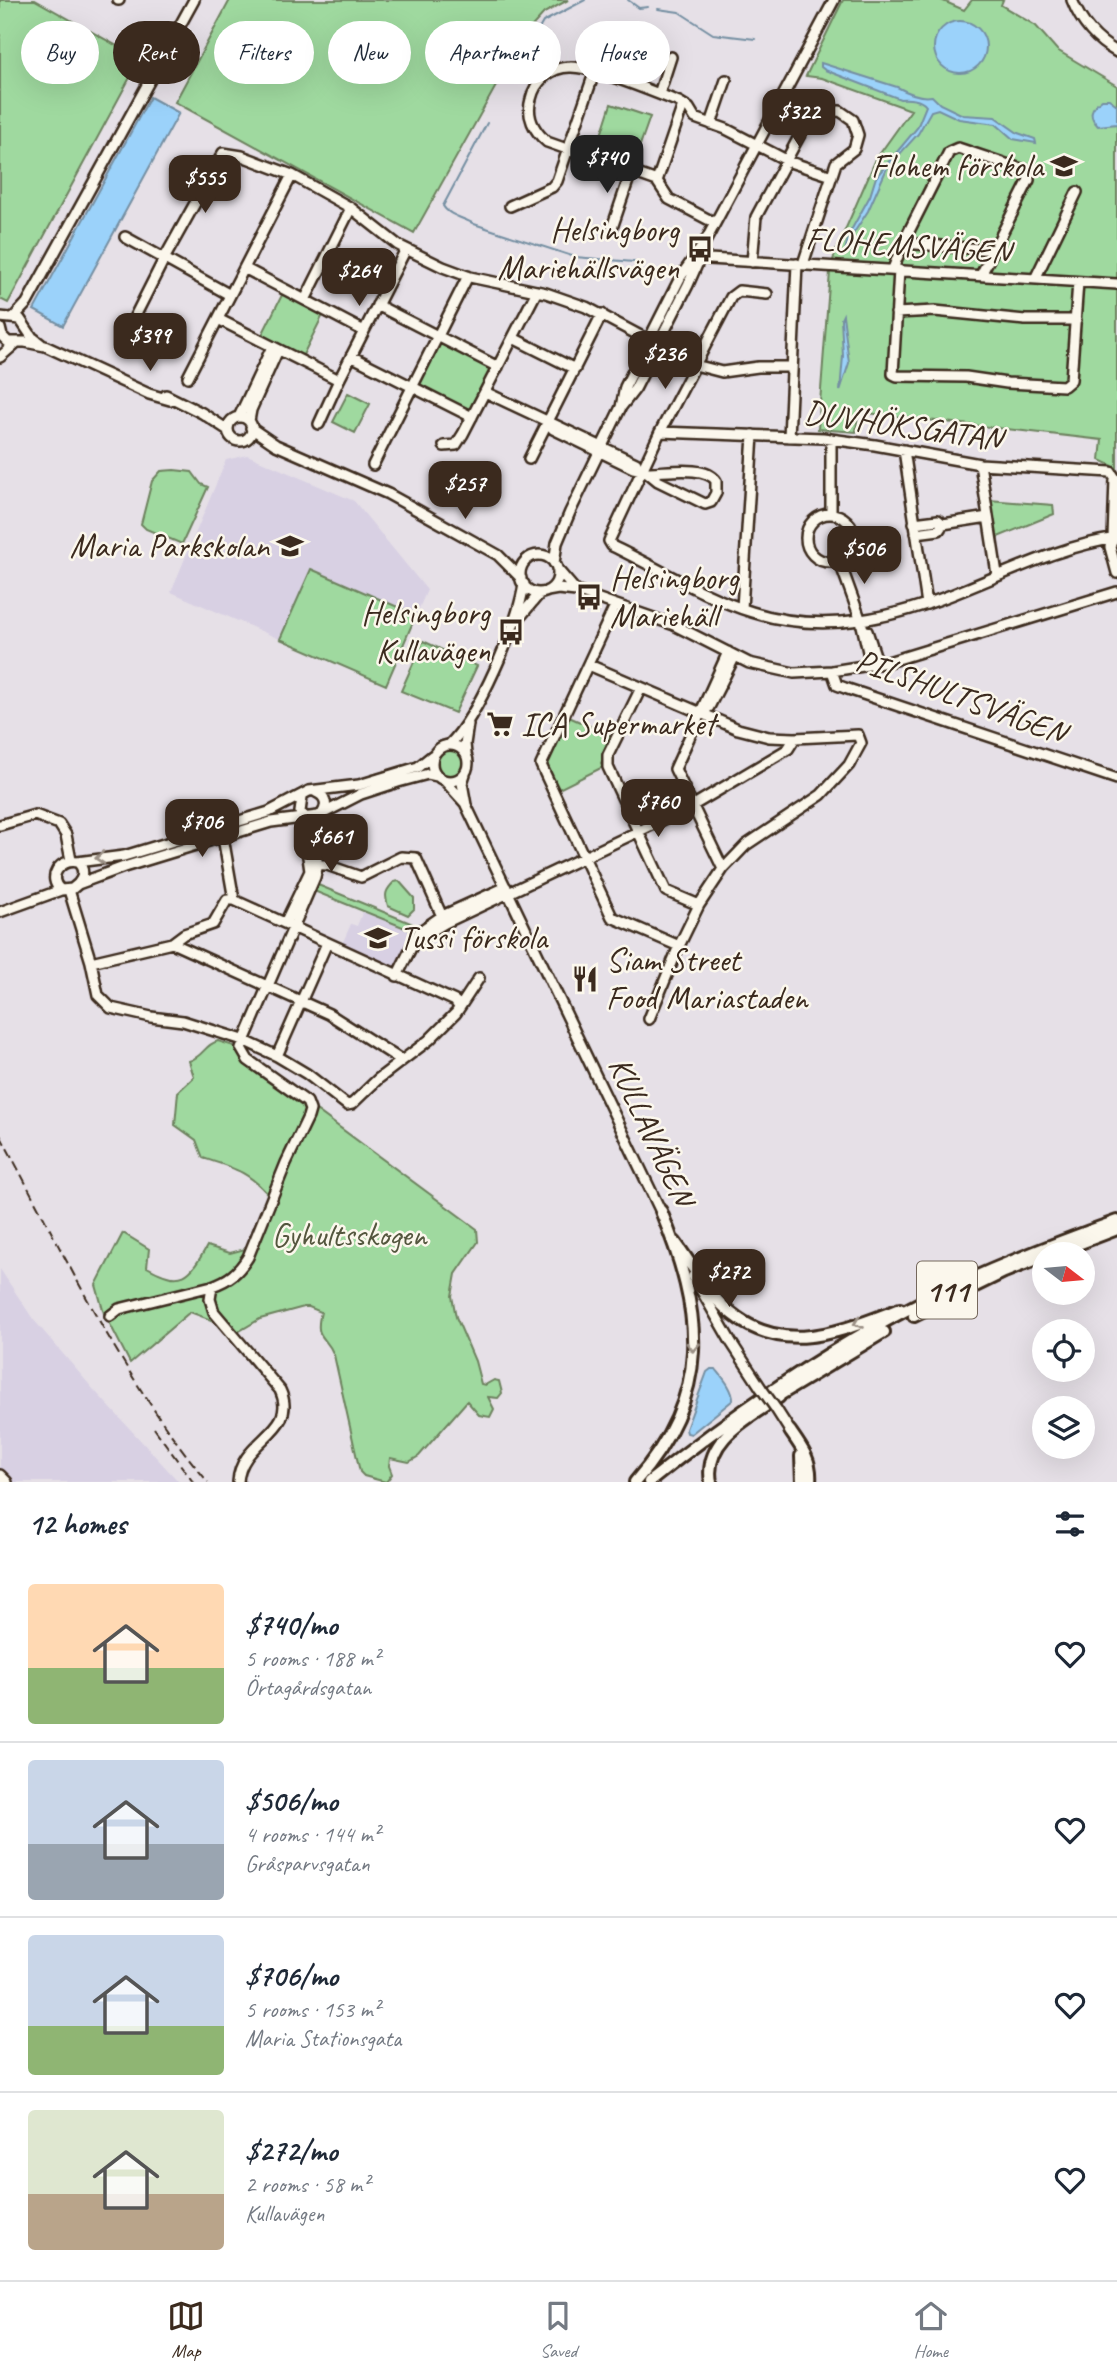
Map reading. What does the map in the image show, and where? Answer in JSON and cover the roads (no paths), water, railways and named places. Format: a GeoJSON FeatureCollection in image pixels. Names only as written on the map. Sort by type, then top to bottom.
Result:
{"type":"FeatureCollection","features":[{"type":"Feature","properties":{"kind":"main road"},"geometry":{"type":"LineString","coordinates":[[635,1482],[656,1455],[675,1422],[690,1376],[693,1352],[692,1307],[687,1284],[661,1211]]}},
{"type":"Feature","properties":{"kind":"main road","name":"111"},"geometry":{"type":"LineString","coordinates":[[649,1482],[712,1433],[799,1374],[860,1337],[942,1292],[1012,1261],[1117,1221]]}},
{"type":"Feature","properties":{"kind":"main road","name":"111"},"geometry":{"type":"LineString","coordinates":[[1083,1242],[1117,1229]]}},
{"type":"Feature","properties":{"kind":"main road"},"geometry":{"type":"LineString","coordinates":[[675,1242],[706,1287],[730,1312],[754,1328],[790,1339],[830,1333],[942,1292]]}},
{"type":"Feature","properties":{"kind":"main road","name":"111"},"geometry":{"type":"LineString","coordinates":[[659,1482],[752,1411],[834,1361],[924,1310],[1032,1262]]}},
{"type":"Feature","properties":{"kind":"main road"},"geometry":{"type":"LineString","coordinates":[[711,1482],[710,1462],[725,1437],[794,1387]]}},
{"type":"Feature","properties":{"kind":"main road"},"geometry":{"type":"LineString","coordinates":[[790,1431],[800,1454],[802,1482]]}},
{"type":"Feature","properties":{"kind":"main road"},"geometry":{"type":"LineString","coordinates":[[790,1431],[807,1456],[810,1482]]}},
{"type":"Feature","properties":{"kind":"street"},"geometry":{"type":"LineString","coordinates":[[522,581],[522,568],[526,561],[538,555],[560,531],[621,407],[625,387],[654,341],[681,275],[699,255],[834,0]]}},
{"type":"Feature","properties":{"kind":"street"},"geometry":{"type":"LineString","coordinates":[[1072,0],[1082,22],[1117,52]]}},
{"type":"Feature","properties":{"kind":"street"},"geometry":{"type":"LineString","coordinates":[[1,356],[3,323],[27,303],[190,1]]}},
{"type":"Feature","properties":{"kind":"street"},"geometry":{"type":"LineString","coordinates":[[659,94],[671,57]]}},
{"type":"Feature","properties":{"kind":"street"},"geometry":{"type":"LineString","coordinates":[[575,67],[562,68],[544,76],[533,92],[529,110],[535,128],[551,144],[657,181],[669,199],[715,223]]}},
{"type":"Feature","properties":{"kind":"street"},"geometry":{"type":"LineString","coordinates":[[712,124],[726,80]]}},
{"type":"Feature","properties":{"kind":"street"},"geometry":{"type":"LineString","coordinates":[[510,206],[552,187],[557,181],[590,84]]}},
{"type":"Feature","properties":{"kind":"street"},"geometry":{"type":"LineString","coordinates":[[629,84],[683,105],[695,118],[785,160],[832,176]]}},
{"type":"Feature","properties":{"kind":"street"},"geometry":{"type":"LineString","coordinates":[[657,181],[683,105]]}},
{"type":"Feature","properties":{"kind":"street"},"geometry":{"type":"LineString","coordinates":[[752,262],[756,217],[809,118],[820,111],[840,111],[855,122],[857,139],[851,152],[837,162],[800,264],[789,436]]}},
{"type":"Feature","properties":{"kind":"street"},"geometry":{"type":"LineString","coordinates":[[981,275],[1029,180],[1029,175],[1027,171],[958,148],[949,152],[903,243],[896,270],[893,374],[1065,386],[1071,380],[1078,282]]}},
{"type":"Feature","properties":{"kind":"street"},"geometry":{"type":"LineString","coordinates":[[120,346],[164,259],[223,153],[254,160],[292,175],[351,208],[406,249],[468,276],[563,298],[602,314],[695,365],[722,372],[758,367],[792,367]]}},
{"type":"Feature","properties":{"kind":"street"},"geometry":{"type":"LineString","coordinates":[[612,228],[631,172]]}},
{"type":"Feature","properties":{"kind":"street"},"geometry":{"type":"LineString","coordinates":[[188,377],[292,175]]}},
{"type":"Feature","properties":{"kind":"street"},"geometry":{"type":"LineString","coordinates":[[1035,279],[1077,192]]}},
{"type":"Feature","properties":{"kind":"street"},"geometry":{"type":"LineString","coordinates":[[305,300],[351,208]]}},
{"type":"Feature","properties":{"kind":"street"},"geometry":{"type":"LineString","coordinates":[[125,237],[230,295]]}},
{"type":"Feature","properties":{"kind":"street"},"geometry":{"type":"LineString","coordinates":[[903,243],[994,250]]}},
{"type":"Feature","properties":{"kind":"street"},"geometry":{"type":"LineString","coordinates":[[319,424],[338,380],[406,249]]}},
{"type":"Feature","properties":{"kind":"street","name":"FLOHEMSVÄGEN"},"geometry":{"type":"LineString","coordinates":[[699,255],[709,259],[752,262],[1117,284]]}},
{"type":"Feature","properties":{"kind":"street"},"geometry":{"type":"LineString","coordinates":[[244,268],[364,331]]}},
{"type":"Feature","properties":{"kind":"street"},"geometry":{"type":"LineString","coordinates":[[373,465],[468,276]]}},
{"type":"Feature","properties":{"kind":"street"},"geometry":{"type":"LineString","coordinates":[[444,446],[456,445],[537,291]]}},
{"type":"Feature","properties":{"kind":"street"},"geometry":{"type":"LineString","coordinates":[[767,294],[739,291],[734,293],[660,432],[644,471],[610,536],[612,546],[742,608],[770,617],[826,624],[860,621],[927,604],[997,574],[1076,546],[1116,542]]}},
{"type":"Feature","properties":{"kind":"street"},"geometry":{"type":"LineString","coordinates":[[1,356],[26,336],[27,303]]}},
{"type":"Feature","properties":{"kind":"street"},"geometry":{"type":"LineString","coordinates":[[377,305],[498,367]]}},
{"type":"Feature","properties":{"kind":"street"},"geometry":{"type":"LineString","coordinates":[[896,313],[935,310],[1025,320],[1076,320]]}},
{"type":"Feature","properties":{"kind":"street"},"geometry":{"type":"LineString","coordinates":[[529,459],[602,314]]}},
{"type":"Feature","properties":{"kind":"street"},"geometry":{"type":"LineString","coordinates":[[8,318],[26,326],[32,337],[45,346],[153,396],[202,413],[243,421],[276,445],[401,501],[498,555],[526,561]]}},
{"type":"Feature","properties":{"kind":"street"},"geometry":{"type":"LineString","coordinates":[[218,319],[338,380]]}},
{"type":"Feature","properties":{"kind":"street"},"geometry":{"type":"LineString","coordinates":[[1,332],[8,342],[45,346]]}},
{"type":"Feature","properties":{"kind":"street"},"geometry":{"type":"LineString","coordinates":[[513,338],[575,369]]}},
{"type":"Feature","properties":{"kind":"street"},"geometry":{"type":"LineString","coordinates":[[243,421],[275,348]]}},
{"type":"Feature","properties":{"kind":"street"},"geometry":{"type":"LineString","coordinates":[[351,356],[472,417]]}},
{"type":"Feature","properties":{"kind":"street"},"geometry":{"type":"LineString","coordinates":[[485,392],[633,468],[644,471],[706,472],[715,478],[716,493],[711,502],[705,503],[644,471]]}},
{"type":"Feature","properties":{"kind":"street"},"geometry":{"type":"LineString","coordinates":[[202,413],[228,430],[235,439],[276,445]]}},
{"type":"Feature","properties":{"kind":"street"},"geometry":{"type":"LineString","coordinates":[[228,430],[229,424],[243,421]]}},
{"type":"Feature","properties":{"kind":"street"},"geometry":{"type":"LineString","coordinates":[[243,421],[250,435],[244,439]]}},
{"type":"Feature","properties":{"kind":"street","name":"DUVHÖKSGATAN"},"geometry":{"type":"LineString","coordinates":[[660,432],[831,439],[980,464],[1111,472],[1115,478],[1116,542],[1110,547],[1117,573]]}},
{"type":"Feature","properties":{"kind":"street"},"geometry":{"type":"LineString","coordinates":[[742,608],[753,435]]}},
{"type":"Feature","properties":{"kind":"street"},"geometry":{"type":"LineString","coordinates":[[831,439],[831,514]]}},
{"type":"Feature","properties":{"kind":"street"},"geometry":{"type":"LineString","coordinates":[[904,450],[927,604]]}},
{"type":"Feature","properties":{"kind":"street"},"geometry":{"type":"LineString","coordinates":[[980,464],[997,574]]}},
{"type":"Feature","properties":{"kind":"street"},"geometry":{"type":"LineString","coordinates":[[831,514],[848,521],[853,531],[852,549],[839,560],[830,562],[820,559],[812,553],[806,539],[813,521],[821,515],[831,514]]}},
{"type":"Feature","properties":{"kind":"street"},"geometry":{"type":"LineString","coordinates":[[915,528],[938,520],[943,524],[988,517]]}},
{"type":"Feature","properties":{"kind":"street"},"geometry":{"type":"LineString","coordinates":[[498,555],[530,590],[543,592],[556,582],[560,531]]}},
{"type":"Feature","properties":{"kind":"street"},"geometry":{"type":"LineString","coordinates":[[538,555],[548,558],[556,566]]}},
{"type":"Feature","properties":{"kind":"street"},"geometry":{"type":"LineString","coordinates":[[839,560],[874,665]]}},
{"type":"Feature","properties":{"kind":"street","name":"PILSHULTSVÄGEN"},"geometry":{"type":"LineString","coordinates":[[556,566],[576,592]]}},
{"type":"Feature","properties":{"kind":"street","name":"KULLAVÄGEN"},"geometry":{"type":"LineString","coordinates":[[515,624],[522,581]]}},
{"type":"Feature","properties":{"kind":"street","name":"PILSHULTSVÄGEN"},"geometry":{"type":"LineString","coordinates":[[543,592],[558,589],[576,592],[674,625],[731,654],[779,671],[807,673],[874,665],[1117,592]]}},
{"type":"Feature","properties":{"kind":"street","name":"KULLAVÄGEN"},"geometry":{"type":"LineString","coordinates":[[316,792],[359,785],[418,766],[437,750],[449,745],[469,721],[515,624],[543,592]]}},
{"type":"Feature","properties":{"kind":"street"},"geometry":{"type":"LineString","coordinates":[[615,607],[541,765],[612,916],[679,946]]}},
{"type":"Feature","properties":{"kind":"street"},"geometry":{"type":"LineString","coordinates":[[723,869],[676,769],[703,705],[731,654]]}},
{"type":"Feature","properties":{"kind":"street"},"geometry":{"type":"LineString","coordinates":[[589,665],[738,729],[769,737],[858,735],[861,743],[849,765],[821,795],[746,845],[723,869],[699,905],[649,1019]]}},
{"type":"Feature","properties":{"kind":"street","name":"PILSHULTSVÄGEN"},"geometry":{"type":"LineString","coordinates":[[832,671],[838,685],[845,688],[1117,779]]}},
{"type":"Feature","properties":{"kind":"street"},"geometry":{"type":"LineString","coordinates":[[641,688],[606,761],[666,891],[699,905]]}},
{"type":"Feature","properties":{"kind":"street","name":"KULLAVÄGEN"},"geometry":{"type":"LineString","coordinates":[[469,721],[465,744],[468,766],[462,783],[466,805],[675,1242],[711,1308],[790,1431]]}},
{"type":"Feature","properties":{"kind":"street"},"geometry":{"type":"LineString","coordinates":[[397,976],[419,932],[692,806],[788,750],[795,738]]}},
{"type":"Feature","properties":{"kind":"street"},"geometry":{"type":"LineString","coordinates":[[449,745],[459,747],[466,754]]}},
{"type":"Feature","properties":{"kind":"street"},"geometry":{"type":"LineString","coordinates":[[433,755],[432,766],[441,778]]}},
{"type":"Feature","properties":{"kind":"street"},"geometry":{"type":"LineString","coordinates":[[0,910],[65,890],[124,867],[271,822],[322,814],[361,794],[424,775],[458,780],[465,775]]}},
{"type":"Feature","properties":{"kind":"street","name":"KULLAVÄGEN"},"geometry":{"type":"LineString","coordinates":[[441,778],[466,805]]}},
{"type":"Feature","properties":{"kind":"street"},"geometry":{"type":"LineString","coordinates":[[0,910],[43,892],[54,881],[60,866],[74,861],[124,856],[269,812],[309,791],[320,793],[325,801],[322,814]]}},
{"type":"Feature","properties":{"kind":"street"},"geometry":{"type":"LineString","coordinates":[[110,1316],[119,1309],[212,1286],[239,1271],[248,1257],[310,1113],[305,1101],[245,1057],[241,1048],[314,864],[304,838],[305,817],[299,808],[302,796]]}},
{"type":"Feature","properties":{"kind":"street"},"geometry":{"type":"LineString","coordinates":[[0,825],[35,815],[59,824],[66,835],[74,861],[83,872],[78,884]]}},
{"type":"Feature","properties":{"kind":"street"},"geometry":{"type":"LineString","coordinates":[[224,844],[234,900]]}},
{"type":"Feature","properties":{"kind":"street"},"geometry":{"type":"LineString","coordinates":[[314,864],[361,877],[401,857],[416,858],[444,920]]}},
{"type":"Feature","properties":{"kind":"street"},"geometry":{"type":"LineString","coordinates":[[54,881],[65,890],[91,962],[98,995],[111,1008],[183,1021],[243,1041],[277,1056],[307,1074],[347,1105],[352,1104],[401,1060],[429,1041],[459,1007],[479,978]]}},
{"type":"Feature","properties":{"kind":"street"},"geometry":{"type":"LineString","coordinates":[[91,962],[172,943],[184,934],[213,924],[227,900],[234,900],[455,1001],[459,1007]]}},
{"type":"Feature","properties":{"kind":"street"},"geometry":{"type":"LineString","coordinates":[[172,943],[302,1001],[347,1024],[401,1060]]}},
{"type":"Feature","properties":{"kind":"street"},"geometry":{"type":"LineString","coordinates":[[277,1056],[327,943]]}},
{"type":"Feature","properties":{"kind":"street"},"geometry":{"type":"LineString","coordinates":[[212,1286],[210,1299],[214,1312],[284,1397],[282,1420],[248,1453],[240,1468],[238,1482]]}},
{"type":"Feature","properties":{"kind":"street"},"geometry":{"type":"LineString","coordinates":[[0,1475],[7,1482]]}},
{"type":"Feature","properties":{"kind":"water"},"geometry":{"type":"Polygon","coordinates":[[[960,21],[979,28],[986,47],[979,66],[960,73],[941,66],[934,47],[941,28],[960,21]]]}},
{"type":"Feature","properties":{"kind":"water"},"geometry":{"type":"Polygon","coordinates":[[[821,63],[914,94],[932,96],[940,104],[963,115],[995,117],[1018,133],[1035,139],[1036,143],[1013,139],[996,124],[959,119],[938,109],[931,111],[918,134],[887,168],[868,211],[853,234],[850,252],[847,253],[845,251],[849,234],[870,196],[876,177],[917,128],[926,106],[918,100],[900,99],[825,70],[821,63]]]}},
{"type":"Feature","properties":{"kind":"water"},"geometry":{"type":"Polygon","coordinates":[[[150,97],[179,113],[63,326],[34,310],[150,97]]]}},
{"type":"Feature","properties":{"kind":"water"},"geometry":{"type":"Polygon","coordinates":[[[1102,99],[1109,99],[1117,105],[1117,124],[1098,126],[1095,122],[1092,112],[1102,99]]]}},
{"type":"Feature","properties":{"kind":"water"},"geometry":{"type":"Polygon","coordinates":[[[843,315],[849,363],[840,391],[843,356],[841,319],[843,315]]]}},
{"type":"Feature","properties":{"kind":"water"},"geometry":{"type":"Polygon","coordinates":[[[716,1369],[724,1380],[733,1400],[691,1434],[687,1433],[686,1429],[707,1372],[716,1369]]]}},
{"type":"Feature","properties":{"kind":"waterway"},"geometry":{"type":"LineString","coordinates":[[545,21],[585,0]]}},
{"type":"Feature","properties":{"kind":"waterway"},"geometry":{"type":"LineString","coordinates":[[628,0],[639,8],[648,7]]}},
{"type":"Feature","properties":{"kind":"waterway"},"geometry":{"type":"LineString","coordinates":[[658,9],[679,12],[713,34],[755,39]]}},
{"type":"Feature","properties":{"kind":"waterway"},"geometry":{"type":"LineString","coordinates":[[487,123],[443,206],[446,209],[474,224],[575,257],[634,262]]}},
{"type":"Feature","properties":{"kind":"railway"},"geometry":{"type":"LineString","coordinates":[[0,1135],[121,1358],[177,1442],[208,1482]]}},
{"type":"Feature","properties":{"kind":"railway"},"geometry":{"type":"LineString","coordinates":[[154,1428],[193,1482]]}},
{"type":"Feature","properties":{"kind":"place","name":"Flohem förskola"},"geometry":{"type":"Point","coordinates":[1064,166]}},
{"type":"Feature","properties":{"kind":"place","name":"Helsingborg Mariehällsvägen"},"geometry":{"type":"Point","coordinates":[700,249]}},
{"type":"Feature","properties":{"kind":"place","name":"Maria Parkskolan"},"geometry":{"type":"Point","coordinates":[290,546]}},
{"type":"Feature","properties":{"kind":"place","name":"Helsingborg Mariehäll"},"geometry":{"type":"Point","coordinates":[589,597]}},
{"type":"Feature","properties":{"kind":"place","name":"Helsingborg Kullavägen"},"geometry":{"type":"Point","coordinates":[511,632]}},
{"type":"Feature","properties":{"kind":"place","name":"ICA Supermarket"},"geometry":{"type":"Point","coordinates":[500,724]}},
{"type":"Feature","properties":{"kind":"place","name":"Tussi förskola"},"geometry":{"type":"Point","coordinates":[378,938]}},
{"type":"Feature","properties":{"kind":"place","name":"Siam Street Food Mariastaden"},"geometry":{"type":"Point","coordinates":[585,979]}},
{"type":"Feature","properties":{"kind":"park label","name":"Gyhultsskogen"},"geometry":{"type":"Point","coordinates":[349,1235]}}]}
